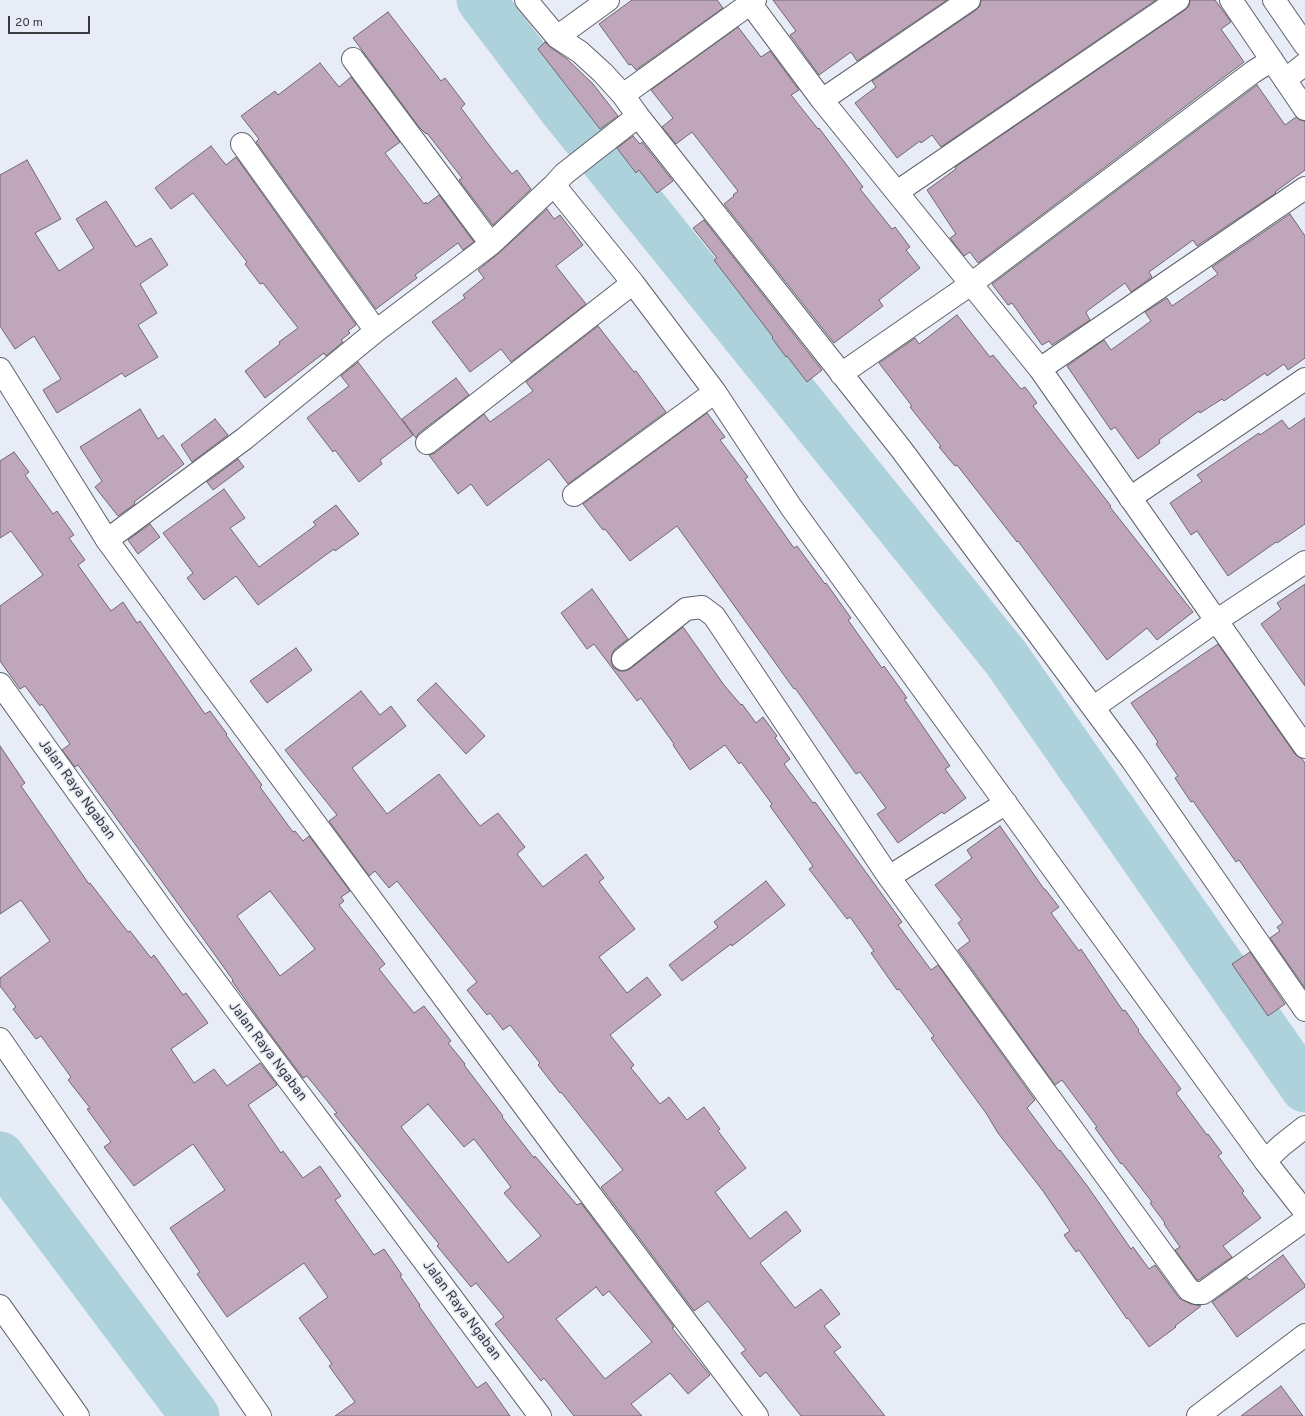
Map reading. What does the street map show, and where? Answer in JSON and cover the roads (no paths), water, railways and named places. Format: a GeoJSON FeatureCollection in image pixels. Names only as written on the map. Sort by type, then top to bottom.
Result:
{"type":"FeatureCollection","features":[{"type":"Feature","properties":{"kind":"street"},"geometry":{"type":"LineString","coordinates":[[526,0],[557,37],[580,52],[603,73],[623,95],[841,374],[901,448],[1094,707],[1305,1010]]}},
{"type":"Feature","properties":{"kind":"street"},"geometry":{"type":"LineString","coordinates":[[557,37],[608,0]]}},
{"type":"Feature","properties":{"kind":"street"},"geometry":{"type":"LineString","coordinates":[[822,100],[969,0]]}},
{"type":"Feature","properties":{"kind":"street"},"geometry":{"type":"LineString","coordinates":[[897,192],[1178,0]]}},
{"type":"Feature","properties":{"kind":"street"},"geometry":{"type":"LineString","coordinates":[[1231,0],[1305,108]]}},
{"type":"Feature","properties":{"kind":"street"},"geometry":{"type":"LineString","coordinates":[[1274,0],[1305,45]]}},
{"type":"Feature","properties":{"kind":"street"},"geometry":{"type":"LineString","coordinates":[[623,95],[752,2],[822,100],[1040,369],[1305,747]]}},
{"type":"Feature","properties":{"kind":"street"},"geometry":{"type":"LineString","coordinates":[[353,59],[491,244]]}},
{"type":"Feature","properties":{"kind":"street"},"geometry":{"type":"LineString","coordinates":[[841,374],[971,284],[1252,72],[1272,60]]}},
{"type":"Feature","properties":{"kind":"street"},"geometry":{"type":"LineString","coordinates":[[1285,80],[1305,64]]}},
{"type":"Feature","properties":{"kind":"street"},"geometry":{"type":"LineString","coordinates":[[107,540],[244,439],[376,331],[491,244],[559,180],[638,116]]}},
{"type":"Feature","properties":{"kind":"street"},"geometry":{"type":"LineString","coordinates":[[242,144],[376,331]]}},
{"type":"Feature","properties":{"kind":"street"},"geometry":{"type":"LineString","coordinates":[[559,180],[633,283],[715,392],[792,507],[1265,1161],[1305,1212]]}},
{"type":"Feature","properties":{"kind":"street"},"geometry":{"type":"LineString","coordinates":[[1040,369],[1305,188]]}},
{"type":"Feature","properties":{"kind":"street"},"geometry":{"type":"LineString","coordinates":[[427,443],[633,283]]}},
{"type":"Feature","properties":{"kind":"street"},"geometry":{"type":"LineString","coordinates":[[0,369],[107,540],[539,1125],[757,1416]]}},
{"type":"Feature","properties":{"kind":"street"},"geometry":{"type":"LineString","coordinates":[[1130,498],[1305,379]]}},
{"type":"Feature","properties":{"kind":"street"},"geometry":{"type":"LineString","coordinates":[[574,495],[715,392]]}},
{"type":"Feature","properties":{"kind":"street"},"geometry":{"type":"LineString","coordinates":[[1094,707],[1216,621],[1305,562]]}},
{"type":"Feature","properties":{"kind":"street"},"geometry":{"type":"LineString","coordinates":[[623,659],[686,609],[702,607],[714,616],[889,877],[1189,1290],[1196,1293],[1202,1292],[1305,1220]]}},
{"type":"Feature","properties":{"kind":"street","name":"Jalan Raya Ngaban"},"geometry":{"type":"LineString","coordinates":[[0,684],[176,929],[540,1416]]}},
{"type":"Feature","properties":{"kind":"street"},"geometry":{"type":"LineString","coordinates":[[889,877],[1006,803]]}},
{"type":"Feature","properties":{"kind":"street"},"geometry":{"type":"LineString","coordinates":[[0,1040],[260,1416]]}},
{"type":"Feature","properties":{"kind":"street"},"geometry":{"type":"LineString","coordinates":[[1265,1161],[1282,1144],[1305,1127]]}},
{"type":"Feature","properties":{"kind":"street"},"geometry":{"type":"LineString","coordinates":[[0,1306],[78,1416]]}},
{"type":"Feature","properties":{"kind":"street"},"geometry":{"type":"LineString","coordinates":[[1198,1416],[1305,1335]]}},
{"type":"Feature","properties":{"kind":"waterway"},"geometry":{"type":"LineString","coordinates":[[481,0],[561,106],[1006,658],[1305,1088]]}},
{"type":"Feature","properties":{"kind":"waterway"},"geometry":{"type":"LineString","coordinates":[[0,1156],[195,1416]]}}]}
